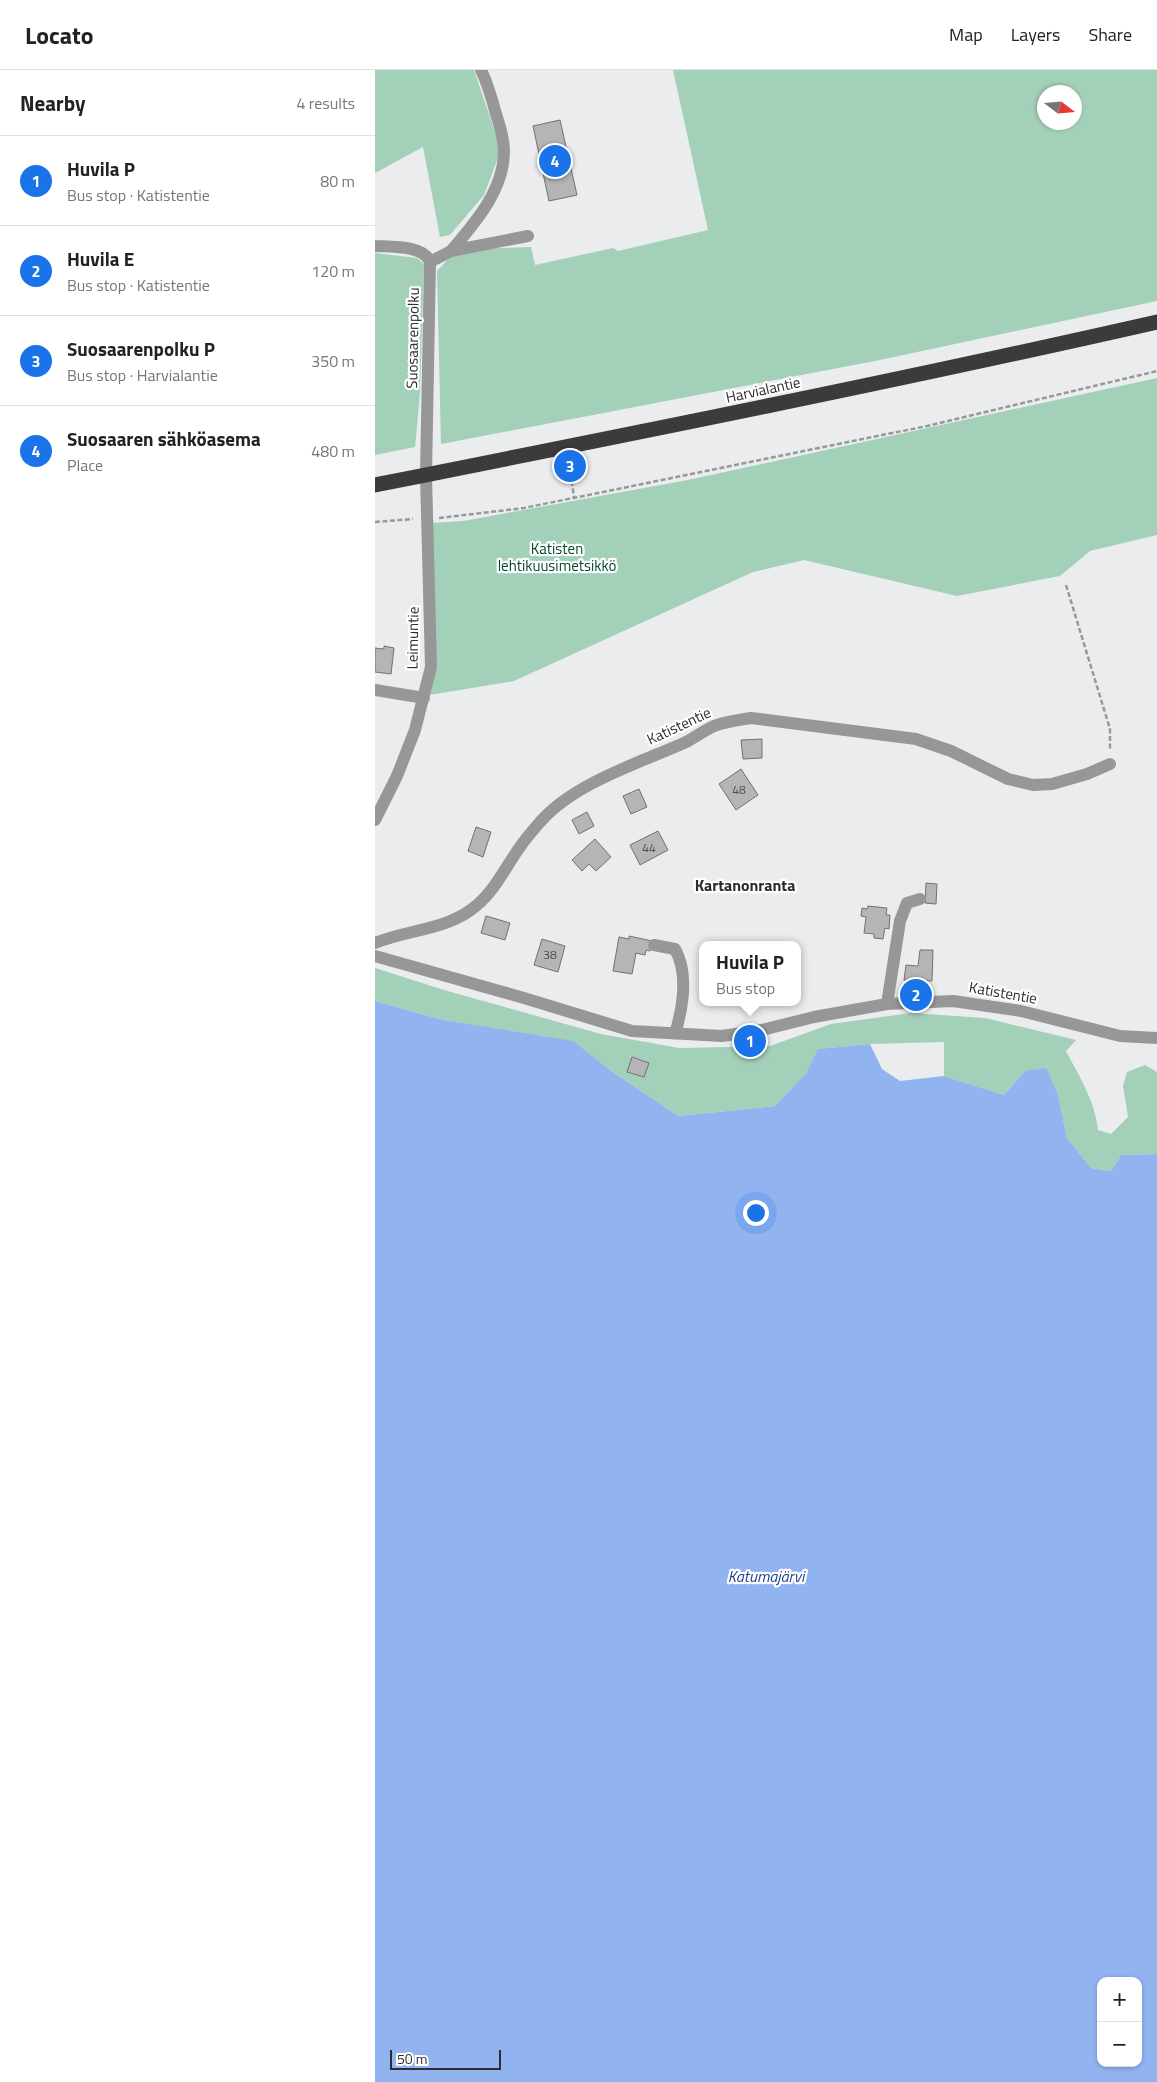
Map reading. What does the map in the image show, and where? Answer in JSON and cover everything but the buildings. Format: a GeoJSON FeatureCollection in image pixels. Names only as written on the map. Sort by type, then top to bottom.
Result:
{"type":"FeatureCollection","features":[{"type":"Feature","properties":{"kind":"highway","name":"Harvialantie"},"geometry":{"type":"LineString","coordinates":[[375,485],[645,432],[987,361],[1157,322]]}},
{"type":"Feature","properties":{"kind":"street"},"geometry":{"type":"LineString","coordinates":[[451,251],[487,203],[497,185],[504,157],[499,122],[481,70]]}},
{"type":"Feature","properties":{"kind":"street"},"geometry":{"type":"LineString","coordinates":[[375,246],[414,250],[426,256],[430,262],[451,251],[529,236]]}},
{"type":"Feature","properties":{"kind":"street","name":"Suosaarenpolku"},"geometry":{"type":"LineString","coordinates":[[426,475],[430,262]]}},
{"type":"Feature","properties":{"kind":"street","name":"Leimuntie"},"geometry":{"type":"LineString","coordinates":[[375,820],[397,776],[424,698],[431,667],[429,518],[426,475]]}},
{"type":"Feature","properties":{"kind":"street"},"geometry":{"type":"LineString","coordinates":[[375,690],[424,698]]}},
{"type":"Feature","properties":{"kind":"street","name":"Katistentie"},"geometry":{"type":"LineString","coordinates":[[375,943],[457,919],[477,905],[490,891],[519,847],[537,826],[561,804],[581,790],[617,772],[687,742],[716,725],[733,720],[751,718],[916,739],[951,751],[1008,779],[1033,785],[1052,784],[1087,774],[1110,764]]}},
{"type":"Feature","properties":{"kind":"street"},"geometry":{"type":"LineString","coordinates":[[887,1004],[900,921],[907,903],[920,899]]}},
{"type":"Feature","properties":{"kind":"street"},"geometry":{"type":"LineString","coordinates":[[654,945],[675,948],[681,960],[683,999],[675,1034]]}},
{"type":"Feature","properties":{"kind":"street","name":"Katistentie"},"geometry":{"type":"LineString","coordinates":[[375,956],[632,1031],[730,1035],[887,1004],[953,1001],[1021,1011],[1120,1036],[1157,1038]]}},
{"type":"Feature","properties":{"kind":"path"},"geometry":{"type":"LineString","coordinates":[[375,522],[463,516],[524,508],[927,426],[1157,371]]}},
{"type":"Feature","properties":{"kind":"path"},"geometry":{"type":"LineString","coordinates":[[570,466],[574,498]]}},
{"type":"Feature","properties":{"kind":"path"},"geometry":{"type":"LineString","coordinates":[[1066,585],[1110,729],[1110,764]]}},
{"type":"Feature","properties":{"kind":"green space"},"geometry":{"type":"Polygon","coordinates":[[[375,70],[474,70],[501,150],[484,195],[450,235],[440,237],[423,147],[375,173],[375,70]]]}},
{"type":"Feature","properties":{"kind":"green space"},"geometry":{"type":"Polygon","coordinates":[[[673,70],[1157,70],[1157,301],[880,360],[441,444],[437,271],[452,255],[465,249],[531,247],[535,265],[613,248],[618,251],[708,230],[673,70]]]}},
{"type":"Feature","properties":{"kind":"green space"},"geometry":{"type":"Polygon","coordinates":[[[375,253],[417,258],[424,264],[420,393],[415,447],[375,455],[375,253]]]}},
{"type":"Feature","properties":{"kind":"green space","name":"Katisten lehtikuusimetsikkö"},"geometry":{"type":"Polygon","coordinates":[[[1157,378],[1157,535],[1090,551],[1060,576],[957,596],[804,560],[753,572],[514,681],[429,695],[432,523],[463,521],[688,480],[1157,378]]]}},
{"type":"Feature","properties":{"kind":"green space"},"geometry":{"type":"Polygon","coordinates":[[[375,968],[444,990],[601,1034],[679,1048],[770,1046],[831,1024],[911,1013],[985,1018],[1076,1040],[1066,1051],[1090,1099],[1098,1130],[1111,1134],[1128,1117],[1123,1086],[1127,1072],[1145,1065],[1157,1072],[1157,1154],[1121,1155],[1111,1171],[1091,1168],[1067,1138],[1058,1095],[1025,1071],[1004,1095],[944,1076],[944,1042],[870,1044],[819,1049],[807,1072],[775,1106],[678,1116],[614,1073],[575,1043],[443,1020],[375,1001],[375,968]]]}},
{"type":"Feature","properties":{"kind":"water","name":"Katumajärvi"},"geometry":{"type":"Polygon","coordinates":[[[375,1001],[443,1020],[573,1041],[614,1073],[678,1116],[775,1106],[807,1072],[818,1049],[870,1044],[882,1069],[900,1081],[944,1076],[1004,1095],[1025,1071],[1046,1068],[1058,1095],[1067,1138],[1091,1168],[1111,1171],[1121,1155],[1157,1154],[1157,2082],[375,2082],[375,1001]]]}},
{"type":"Feature","properties":{"kind":"place","name":"Suosaaren sähköasema"},"geometry":{"type":"Point","coordinates":[555,161]}},
{"type":"Feature","properties":{"kind":"place","name":"Suosaarenpolku P"},"geometry":{"type":"Point","coordinates":[570,466]}},
{"type":"Feature","properties":{"kind":"place","name":"Huvila E"},"geometry":{"type":"Point","coordinates":[916,995]}},
{"type":"Feature","properties":{"kind":"place","name":"Huvila P"},"geometry":{"type":"Point","coordinates":[750,1041]}},
{"type":"Feature","properties":{"kind":"district","name":"Kartanonranta"},"geometry":{"type":"Point","coordinates":[745,885]}}]}
